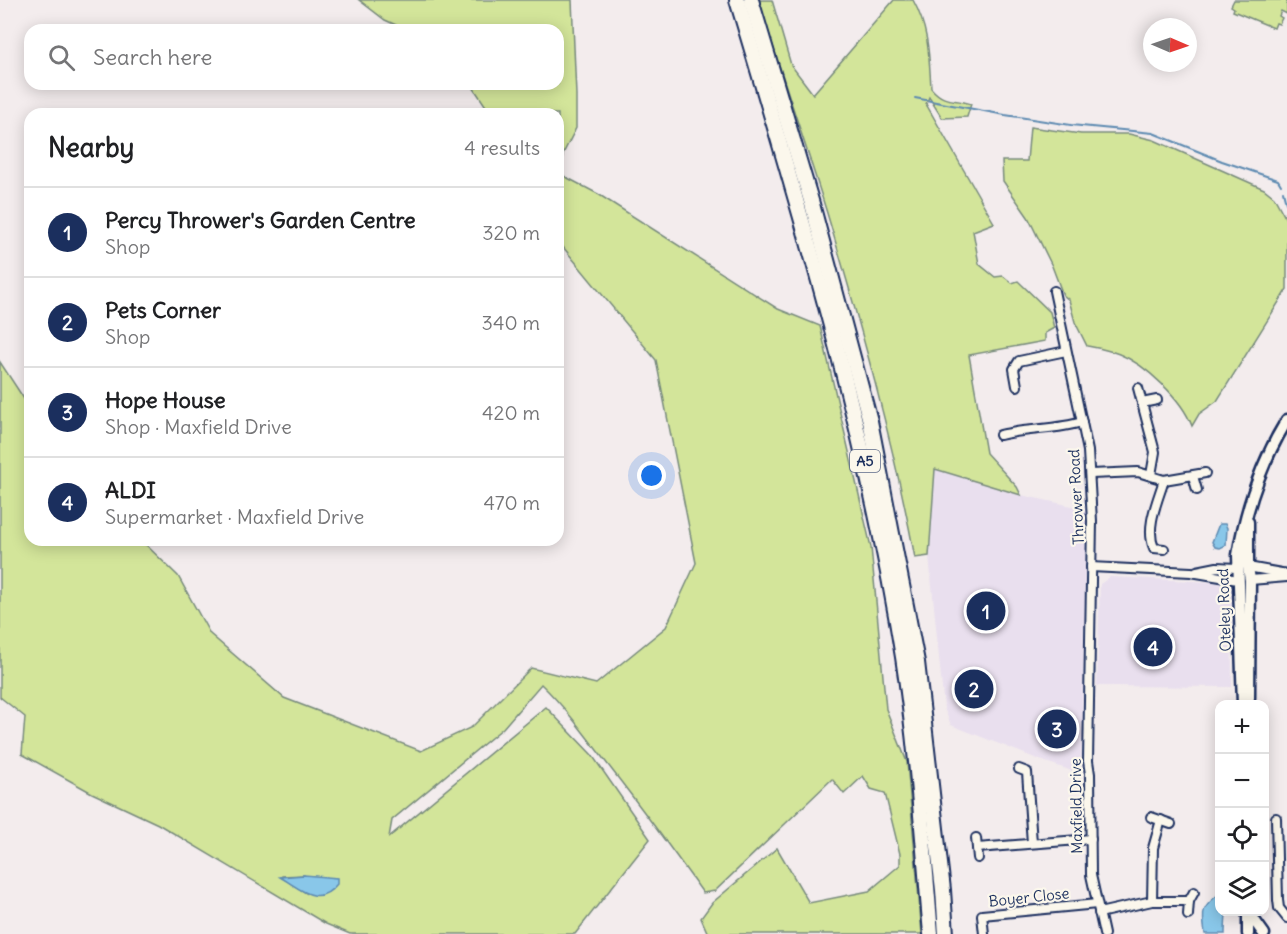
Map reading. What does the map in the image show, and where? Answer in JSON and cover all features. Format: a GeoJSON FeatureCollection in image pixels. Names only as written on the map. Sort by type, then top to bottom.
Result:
{"type":"FeatureCollection","features":[{"type":"Feature","properties":{"kind":"highway","name":"A5"},"geometry":{"type":"LineString","coordinates":[[737,0],[798,205],[864,456],[903,657],[918,780],[932,934]]}},
{"type":"Feature","properties":{"kind":"highway","name":"A5"},"geometry":{"type":"LineString","coordinates":[[751,0],[812,204],[870,421],[917,662],[946,934]]}},
{"type":"Feature","properties":{"kind":"main road","name":"Oteley Road"},"geometry":{"type":"LineString","coordinates":[[1243,700],[1238,580],[1243,568],[1249,530],[1247,516],[1260,473],[1287,420]]}},
{"type":"Feature","properties":{"kind":"main road","name":"Oteley Road"},"geometry":{"type":"LineString","coordinates":[[1243,568],[1250,580],[1249,700]]}},
{"type":"Feature","properties":{"kind":"main road"},"geometry":{"type":"LineString","coordinates":[[1238,580],[1250,580]]}},
{"type":"Feature","properties":{"kind":"main road"},"geometry":{"type":"LineString","coordinates":[[1248,916],[1248,934]]}},
{"type":"Feature","properties":{"kind":"main road"},"geometry":{"type":"LineString","coordinates":[[1254,916],[1264,934]]}},
{"type":"Feature","properties":{"kind":"street","name":"Thrower Road"},"geometry":{"type":"LineString","coordinates":[[1054,291],[1083,422],[1091,474],[1091,567]]}},
{"type":"Feature","properties":{"kind":"street"},"geometry":{"type":"LineString","coordinates":[[1017,386],[1014,369],[1019,361],[1066,351]]}},
{"type":"Feature","properties":{"kind":"street"},"geometry":{"type":"LineString","coordinates":[[1138,388],[1155,452],[1151,475]]}},
{"type":"Feature","properties":{"kind":"street"},"geometry":{"type":"LineString","coordinates":[[1142,403],[1157,400]]}},
{"type":"Feature","properties":{"kind":"street"},"geometry":{"type":"LineString","coordinates":[[1000,435],[1031,428],[1062,428],[1083,422]]}},
{"type":"Feature","properties":{"kind":"street"},"geometry":{"type":"LineString","coordinates":[[1091,474],[1128,472],[1151,475],[1164,480],[1205,473]]}},
{"type":"Feature","properties":{"kind":"street"},"geometry":{"type":"LineString","coordinates":[[1192,476],[1197,490]]}},
{"type":"Feature","properties":{"kind":"street"},"geometry":{"type":"LineString","coordinates":[[1164,480],[1153,519],[1151,541],[1152,551],[1164,549]]}},
{"type":"Feature","properties":{"kind":"street"},"geometry":{"type":"LineString","coordinates":[[1091,567],[1193,572],[1238,580]]}},
{"type":"Feature","properties":{"kind":"street","name":"Maxfield Drive"},"geometry":{"type":"LineString","coordinates":[[1091,567],[1088,761],[1091,868],[1104,934]]}},
{"type":"Feature","properties":{"kind":"street"},"geometry":{"type":"LineString","coordinates":[[1193,572],[1217,567],[1243,568],[1287,576]]}},
{"type":"Feature","properties":{"kind":"street"},"geometry":{"type":"LineString","coordinates":[[1250,580],[1287,576]]}},
{"type":"Feature","properties":{"kind":"street"},"geometry":{"type":"LineString","coordinates":[[1019,769],[1029,769],[1032,843]]}},
{"type":"Feature","properties":{"kind":"street"},"geometry":{"type":"LineString","coordinates":[[1151,817],[1171,824]]}},
{"type":"Feature","properties":{"kind":"street"},"geometry":{"type":"LineString","coordinates":[[1152,901],[1153,848],[1161,820]]}},
{"type":"Feature","properties":{"kind":"street"},"geometry":{"type":"LineString","coordinates":[[1279,824],[1278,905],[1287,918]]}},
{"type":"Feature","properties":{"kind":"street"},"geometry":{"type":"LineString","coordinates":[[976,838],[978,858]]}},
{"type":"Feature","properties":{"kind":"street"},"geometry":{"type":"LineString","coordinates":[[977,848],[1091,839]]}},
{"type":"Feature","properties":{"kind":"street"},"geometry":{"type":"LineString","coordinates":[[1188,915],[1189,901],[1194,892]]}},
{"type":"Feature","properties":{"kind":"street"},"geometry":{"type":"LineString","coordinates":[[1099,913],[1152,901],[1189,901]]}},
{"type":"Feature","properties":{"kind":"street","name":"Boyer Close"},"geometry":{"type":"LineString","coordinates":[[984,934],[982,915],[1097,904]]}},
{"type":"Feature","properties":{"kind":"shaded area"},"geometry":{"type":"Polygon","coordinates":[[[935,469],[1021,495],[1086,509],[1081,774],[951,725],[944,708],[929,556],[935,469]]]}},
{"type":"Feature","properties":{"kind":"shaded area"},"geometry":{"type":"Polygon","coordinates":[[[1110,577],[1213,582],[1231,586],[1232,687],[1097,686],[1100,584],[1110,577]]]}},
{"type":"Feature","properties":{"kind":"green space"},"geometry":{"type":"Polygon","coordinates":[[[359,0],[572,0],[576,128],[564,152],[564,108],[487,108],[475,90],[564,90],[564,24],[394,24],[359,0]]]}},
{"type":"Feature","properties":{"kind":"green space"},"geometry":{"type":"Polygon","coordinates":[[[759,0],[772,0],[791,65],[813,94],[894,0],[913,0],[925,32],[931,88],[946,99],[971,104],[967,117],[942,118],[929,97],[926,104],[994,223],[973,231],[979,264],[995,277],[1003,276],[1012,283],[1018,281],[1050,312],[1054,328],[1045,333],[1045,341],[969,355],[986,453],[1017,487],[1021,495],[935,469],[929,556],[915,558],[897,471],[864,341],[827,213],[759,0]]]}},
{"type":"Feature","properties":{"kind":"green space"},"geometry":{"type":"Polygon","coordinates":[[[1234,0],[1287,0],[1287,14],[1281,11],[1279,16],[1282,18],[1274,28],[1233,11],[1234,8],[1231,6],[1234,0]]]}},
{"type":"Feature","properties":{"kind":"green space"},"geometry":{"type":"Polygon","coordinates":[[[1030,127],[1081,134],[1129,134],[1154,140],[1264,189],[1274,197],[1287,221],[1287,289],[1217,401],[1199,414],[1192,426],[1180,405],[1151,374],[1119,354],[1087,346],[1075,322],[1069,300],[1063,295],[1052,266],[1028,217],[1003,181],[1002,161],[1027,161],[1030,127]]]}},
{"type":"Feature","properties":{"kind":"green space"},"geometry":{"type":"Polygon","coordinates":[[[564,176],[598,194],[778,309],[820,326],[871,547],[886,709],[907,762],[922,934],[708,934],[701,918],[712,903],[777,848],[809,903],[869,891],[900,865],[900,854],[885,793],[871,789],[863,776],[844,794],[832,779],[715,891],[703,893],[587,736],[541,684],[503,728],[392,820],[389,837],[546,707],[592,755],[650,839],[575,934],[350,934],[326,924],[158,824],[92,793],[22,754],[25,717],[0,697],[0,362],[24,399],[24,546],[147,546],[178,576],[210,634],[284,698],[421,751],[472,727],[531,668],[596,684],[666,627],[696,563],[656,360],[564,248],[564,176]],[[304,875],[281,877],[306,893],[304,875]]]}},
{"type":"Feature","properties":{"kind":"water"},"geometry":{"type":"Polygon","coordinates":[[[1219,524],[1225,524],[1227,528],[1226,545],[1220,548],[1215,547],[1212,542],[1219,524]]]}},
{"type":"Feature","properties":{"kind":"water"},"geometry":{"type":"Polygon","coordinates":[[[304,875],[337,878],[337,884],[323,895],[316,895],[302,891],[280,877],[304,875]]]}},
{"type":"Feature","properties":{"kind":"water"},"geometry":{"type":"Polygon","coordinates":[[[1215,898],[1215,916],[1226,916],[1225,934],[1205,934],[1204,911],[1215,898]]]}},
{"type":"Feature","properties":{"kind":"waterway"},"geometry":{"type":"LineString","coordinates":[[915,98],[1071,125],[1153,133],[1222,161],[1278,180],[1281,185]]}},
{"type":"Feature","properties":{"kind":"waterway"},"geometry":{"type":"LineString","coordinates":[[1283,191],[1286,203]]}},
{"type":"Feature","properties":{"kind":"place","name":"Percy Thrower's Garden Centre"},"geometry":{"type":"Point","coordinates":[986,611]}},
{"type":"Feature","properties":{"kind":"place","name":"ALDI"},"geometry":{"type":"Point","coordinates":[1153,647]}},
{"type":"Feature","properties":{"kind":"place","name":"Pets Corner"},"geometry":{"type":"Point","coordinates":[974,689]}},
{"type":"Feature","properties":{"kind":"place","name":"Hope House"},"geometry":{"type":"Point","coordinates":[1057,729]}}]}
